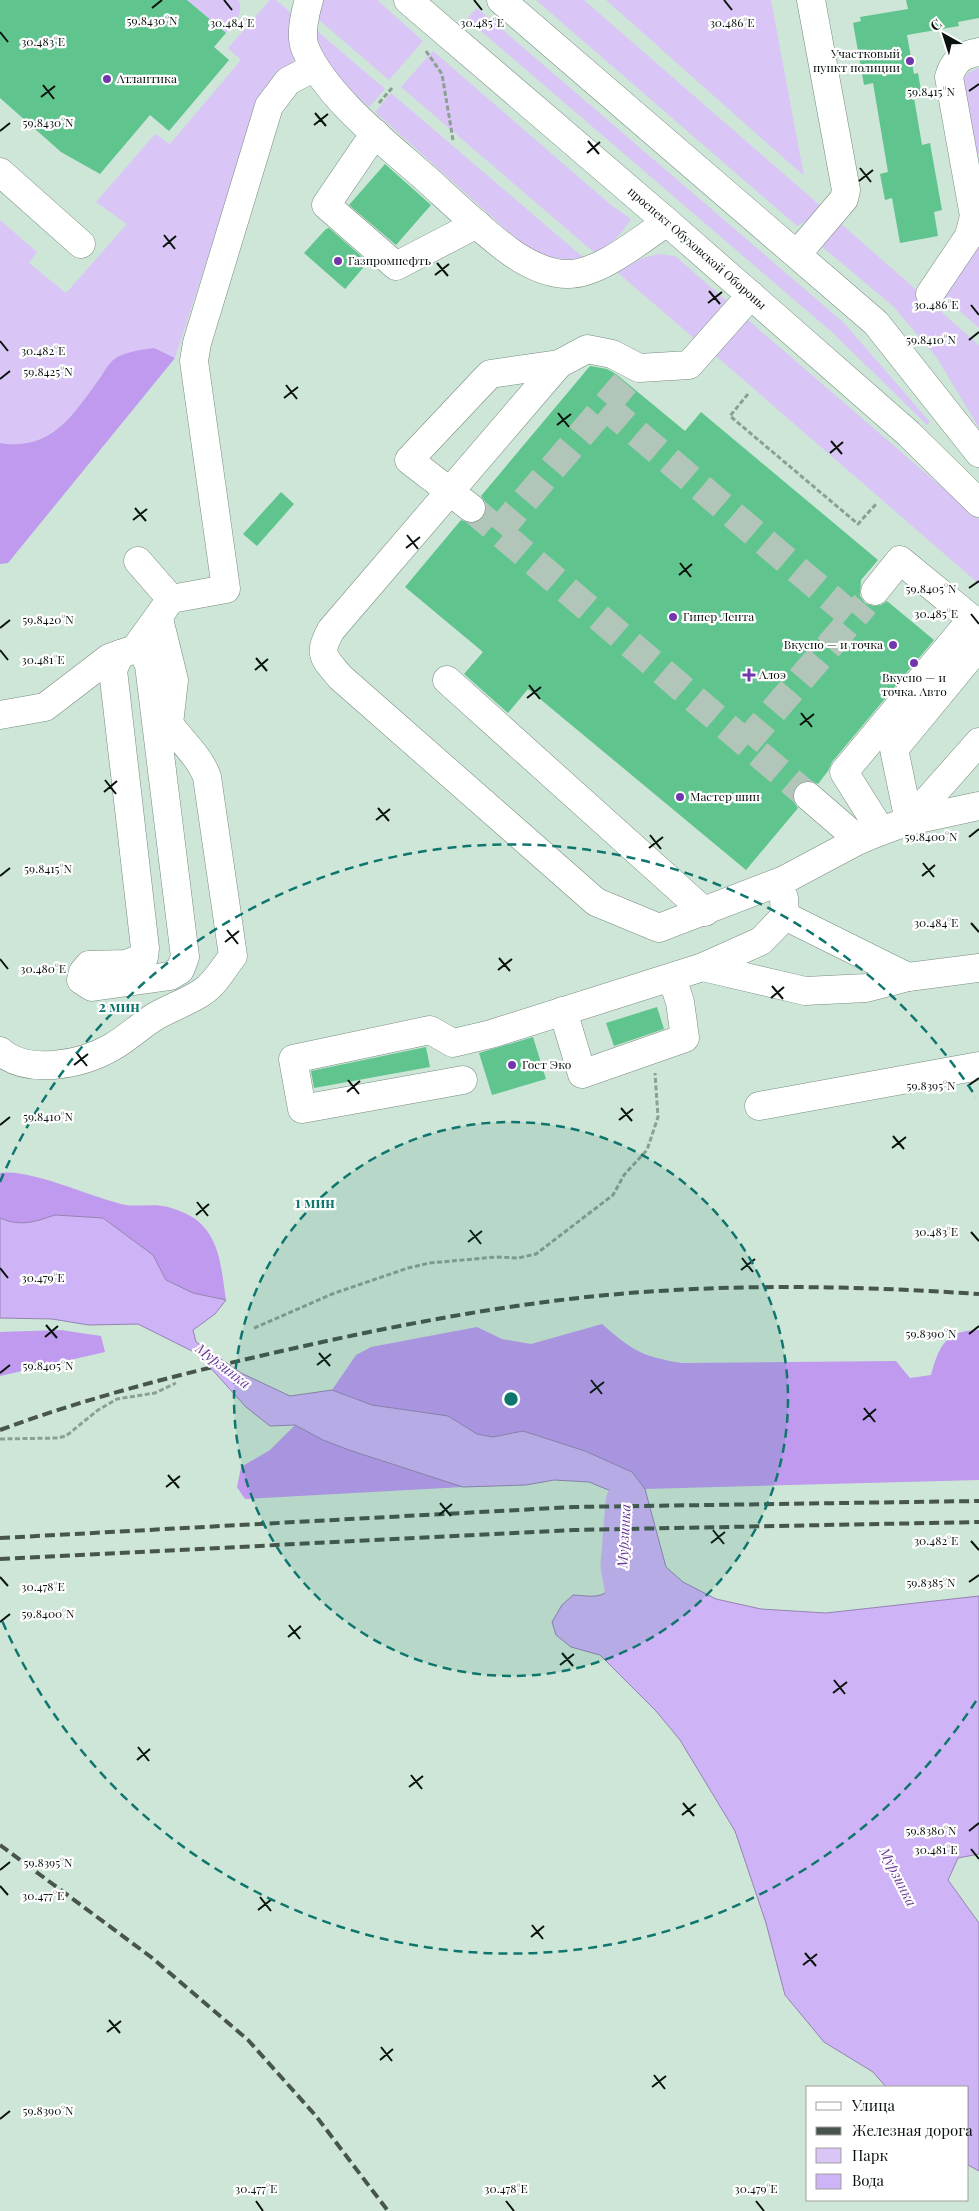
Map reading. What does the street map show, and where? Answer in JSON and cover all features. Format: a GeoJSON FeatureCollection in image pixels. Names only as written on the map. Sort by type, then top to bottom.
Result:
{"type":"FeatureCollection","features":[{"type":"Feature","properties":{"kind":"street"},"geometry":{"type":"LineString","coordinates":[[309,0],[304,15],[304,46],[315,67],[334,92],[375,133],[512,253],[551,272],[569,274],[599,266],[667,222]]}},
{"type":"Feature","properties":{"kind":"street","name":"проспект Обуховской Обороны"},"geometry":{"type":"LineString","coordinates":[[408,0],[667,222],[909,434],[979,504]]}},
{"type":"Feature","properties":{"kind":"street"},"geometry":{"type":"LineString","coordinates":[[501,0],[876,323],[979,453]]}},
{"type":"Feature","properties":{"kind":"street"},"geometry":{"type":"LineString","coordinates":[[797,254],[844,199],[846,190],[811,0]]}},
{"type":"Feature","properties":{"kind":"street"},"geometry":{"type":"LineString","coordinates":[[930,294],[969,236],[974,216],[949,77],[953,63],[965,55],[979,52]]}},
{"type":"Feature","properties":{"kind":"street"},"geometry":{"type":"LineString","coordinates":[[1,714],[45,707],[109,658],[128,652],[144,654],[149,665],[163,760],[185,958],[180,970],[170,976],[92,987],[81,980],[83,972],[89,965],[126,964],[144,957],[146,948],[113,670],[128,652],[165,609],[226,589],[194,361],[197,343],[269,106],[288,81],[315,67]]}},
{"type":"Feature","properties":{"kind":"street"},"geometry":{"type":"LineString","coordinates":[[375,133],[326,205],[396,266],[477,224]]}},
{"type":"Feature","properties":{"kind":"street"},"geometry":{"type":"LineString","coordinates":[[0,172],[81,244]]}},
{"type":"Feature","properties":{"kind":"street"},"geometry":{"type":"LineString","coordinates":[[471,508],[409,460],[490,374],[559,364],[587,349],[612,354],[633,375],[689,365],[751,295]]}},
{"type":"Feature","properties":{"kind":"street"},"geometry":{"type":"LineString","coordinates":[[559,364],[331,630],[322,644],[323,655],[340,677],[596,902],[659,928],[705,912],[784,880],[870,836],[909,821],[979,806]]}},
{"type":"Feature","properties":{"kind":"street"},"geometry":{"type":"LineString","coordinates":[[870,836],[844,772],[975,622],[900,560],[875,591]]}},
{"type":"Feature","properties":{"kind":"street"},"geometry":{"type":"LineString","coordinates":[[3,1056],[50,1064],[82,1060],[112,1047],[157,1016],[200,994],[216,980],[233,956],[207,777],[202,762],[188,749],[169,724],[174,680],[165,609],[138,561]]}},
{"type":"Feature","properties":{"kind":"street"},"geometry":{"type":"LineString","coordinates":[[909,821],[894,749],[979,646]]}},
{"type":"Feature","properties":{"kind":"street"},"geometry":{"type":"LineString","coordinates":[[447,680],[705,912]]}},
{"type":"Feature","properties":{"kind":"street"},"geometry":{"type":"LineString","coordinates":[[107,725],[108,740],[124,762]]}},
{"type":"Feature","properties":{"kind":"street"},"geometry":{"type":"LineString","coordinates":[[909,821],[979,742]]}},
{"type":"Feature","properties":{"kind":"street"},"geometry":{"type":"LineString","coordinates":[[808,796],[870,836]]}},
{"type":"Feature","properties":{"kind":"street"},"geometry":{"type":"LineString","coordinates":[[453,1043],[465,1089],[302,1109],[293,1059],[430,1030],[453,1043],[491,1034],[564,1012],[703,967],[761,941],[784,916],[784,880]]}},
{"type":"Feature","properties":{"kind":"street"},"geometry":{"type":"LineString","coordinates":[[784,916],[908,977]]}},
{"type":"Feature","properties":{"kind":"street"},"geometry":{"type":"LineString","coordinates":[[703,967],[806,991],[866,988],[908,977],[979,968]]}},
{"type":"Feature","properties":{"kind":"street"},"geometry":{"type":"LineString","coordinates":[[564,1012],[582,1074],[685,1038],[680,1002],[672,978]]}},
{"type":"Feature","properties":{"kind":"street"},"geometry":{"type":"LineString","coordinates":[[759,1106],[979,1066]]}},
{"type":"Feature","properties":{"kind":"path"},"geometry":{"type":"LineString","coordinates":[[428,54],[442,74],[454,140]]}},
{"type":"Feature","properties":{"kind":"path"},"geometry":{"type":"LineString","coordinates":[[748,394],[730,416],[858,524],[876,504]]}},
{"type":"Feature","properties":{"kind":"path"},"geometry":{"type":"LineString","coordinates":[[254,1328],[332,1294],[416,1266],[496,1257],[518,1258],[536,1254],[613,1195],[624,1175],[647,1150],[658,1117],[655,1074]]}},
{"type":"Feature","properties":{"kind":"path"},"geometry":{"type":"LineString","coordinates":[[0,1439],[58,1438],[66,1436],[98,1410],[117,1399],[155,1394],[176,1383]]}},
{"type":"Feature","properties":{"kind":"green space"},"geometry":{"type":"Polygon","coordinates":[[[187,0],[238,0],[240,12],[226,33],[187,0]]]}},
{"type":"Feature","properties":{"kind":"green space"},"geometry":{"type":"Polygon","coordinates":[[[270,0],[276,0],[297,18],[293,48],[294,60],[251,125],[175,358],[154,348],[116,358],[78,408],[58,429],[46,437],[33,442],[17,444],[0,443],[0,220],[37,252],[29,263],[66,293],[127,224],[96,202],[155,134],[170,144],[241,60],[228,48],[270,0]]]}},
{"type":"Feature","properties":{"kind":"green space"},"geometry":{"type":"Polygon","coordinates":[[[323,0],[377,0],[423,41],[389,80],[318,19],[323,0]]]}},
{"type":"Feature","properties":{"kind":"green space"},"geometry":{"type":"Polygon","coordinates":[[[536,0],[584,0],[823,208],[811,219],[797,226],[536,0]]]}},
{"type":"Feature","properties":{"kind":"green space"},"geometry":{"type":"Polygon","coordinates":[[[606,0],[771,0],[804,176],[606,0]]]}},
{"type":"Feature","properties":{"kind":"green space"},"geometry":{"type":"Polygon","coordinates":[[[477,8],[844,323],[930,422],[927,425],[834,334],[467,19],[477,8]]]}},
{"type":"Feature","properties":{"kind":"green space"},"geometry":{"type":"Polygon","coordinates":[[[316,30],[385,89],[369,107],[331,73],[321,57],[316,30]]]}},
{"type":"Feature","properties":{"kind":"green space"},"geometry":{"type":"Polygon","coordinates":[[[433,51],[611,205],[631,219],[620,234],[596,254],[401,87],[433,51]]]}},
{"type":"Feature","properties":{"kind":"green space"},"geometry":{"type":"Polygon","coordinates":[[[979,68],[979,154],[970,155],[960,81],[968,73],[979,68]]]}},
{"type":"Feature","properties":{"kind":"green space"},"geometry":{"type":"Polygon","coordinates":[[[391,93],[585,259],[552,257],[522,244],[375,112],[391,93]]]}},
{"type":"Feature","properties":{"kind":"green space"},"geometry":{"type":"Polygon","coordinates":[[[839,222],[979,345],[979,428],[937,358],[893,306],[820,245],[839,222]]]}},
{"type":"Feature","properties":{"kind":"green space"},"geometry":{"type":"Polygon","coordinates":[[[979,241],[979,328],[939,293],[979,241]]]}},
{"type":"Feature","properties":{"kind":"green space"},"geometry":{"type":"Polygon","coordinates":[[[659,254],[675,256],[728,302],[695,339],[617,272],[643,258],[659,254]]]}},
{"type":"Feature","properties":{"kind":"green space"},"geometry":{"type":"Polygon","coordinates":[[[747,319],[979,519],[979,584],[716,356],[747,319]]]}},
{"type":"Feature","properties":{"kind":"shaded area"},"geometry":{"type":"Polygon","coordinates":[[[154,348],[175,358],[8,563],[0,564],[0,443],[17,444],[33,442],[46,437],[58,429],[78,408],[113,360],[127,353],[154,348]]]}},
{"type":"Feature","properties":{"kind":"shaded area"},"geometry":{"type":"Polygon","coordinates":[[[0,1173],[28,1175],[126,1205],[163,1206],[190,1216],[202,1225],[217,1250],[226,1300],[193,1293],[166,1280],[153,1255],[103,1218],[55,1215],[36,1222],[15,1224],[0,1218],[0,1173]]]}},
{"type":"Feature","properties":{"kind":"shaded area"},"geometry":{"type":"Polygon","coordinates":[[[602,1324],[638,1351],[656,1358],[681,1363],[896,1361],[910,1378],[931,1375],[941,1348],[951,1337],[959,1333],[979,1330],[979,1480],[645,1489],[632,1472],[585,1451],[523,1431],[493,1437],[477,1434],[448,1416],[372,1405],[332,1390],[356,1355],[371,1347],[477,1327],[502,1339],[531,1344],[602,1324]]]}},
{"type":"Feature","properties":{"kind":"shaded area"},"geometry":{"type":"Polygon","coordinates":[[[61,1330],[101,1336],[105,1352],[0,1376],[0,1332],[61,1330]]]}},
{"type":"Feature","properties":{"kind":"shaded area"},"geometry":{"type":"Polygon","coordinates":[[[295,1425],[356,1452],[463,1487],[245,1499],[237,1487],[241,1467],[270,1450],[295,1425]]]}},
{"type":"Feature","properties":{"kind":"water"},"geometry":{"type":"Polygon","coordinates":[[[55,1215],[103,1218],[153,1255],[166,1280],[193,1293],[226,1300],[215,1314],[193,1330],[196,1342],[241,1373],[290,1396],[332,1390],[372,1405],[448,1416],[477,1434],[493,1437],[523,1431],[585,1451],[632,1472],[645,1489],[666,1567],[683,1582],[716,1599],[761,1609],[826,1613],[979,1596],[979,1854],[958,1858],[948,1880],[979,1923],[979,2171],[969,2166],[969,2086],[885,2086],[873,2072],[824,2042],[785,1995],[766,1923],[735,1831],[680,1740],[656,1711],[600,1655],[571,1647],[556,1635],[552,1622],[562,1605],[573,1595],[596,1596],[607,1592],[615,1583],[619,1570],[622,1539],[619,1498],[611,1491],[589,1482],[554,1480],[526,1485],[463,1487],[349,1450],[323,1440],[295,1425],[270,1426],[246,1407],[198,1354],[138,1324],[89,1325],[52,1319],[0,1318],[0,1218],[21,1223],[55,1215]]]}},
{"type":"Feature","properties":{"kind":"building","name":"Атлантика"},"geometry":{"type":"Polygon","coordinates":[[[0,0],[187,0],[226,33],[214,47],[229,60],[169,131],[150,115],[100,174],[61,152],[0,98],[0,0]]]}},
{"type":"Feature","properties":{"kind":"building"},"geometry":{"type":"Polygon","coordinates":[[[906,0],[979,0],[979,18],[958,22],[959,26],[907,35],[914,74],[918,73],[922,96],[914,98],[922,145],[930,143],[942,210],[934,212],[938,236],[900,243],[892,198],[885,200],[880,174],[888,172],[873,83],[864,85],[853,23],[861,21],[860,17],[908,9],[906,0]]]}},
{"type":"Feature","properties":{"kind":"building"},"geometry":{"type":"Polygon","coordinates":[[[385,164],[431,205],[396,245],[349,205],[385,164]]]}},
{"type":"Feature","properties":{"kind":"building","name":"Газпромнефть"},"geometry":{"type":"Polygon","coordinates":[[[329,228],[368,262],[345,289],[304,253],[329,228]]]}},
{"type":"Feature","properties":{"kind":"building","name":"Гипер Лента"},"geometry":{"type":"Polygon","coordinates":[[[590,366],[607,369],[616,374],[685,431],[701,412],[878,560],[861,580],[860,596],[865,603],[873,606],[881,605],[887,601],[934,640],[832,762],[818,784],[811,781],[803,781],[796,786],[793,793],[793,801],[798,808],[746,870],[528,689],[508,713],[464,674],[483,652],[405,587],[461,520],[476,523],[483,518],[486,503],[481,496],[590,366]]]}},
{"type":"Feature","properties":{"kind":"building"},"geometry":{"type":"Polygon","coordinates":[[[281,492],[294,504],[257,546],[243,534],[281,492]]]}},
{"type":"Feature","properties":{"kind":"building"},"geometry":{"type":"Polygon","coordinates":[[[657,1007],[664,1029],[614,1046],[606,1023],[657,1007]]]}},
{"type":"Feature","properties":{"kind":"building","name":"Гост Эко"},"geometry":{"type":"Polygon","coordinates":[[[533,1037],[546,1079],[492,1095],[479,1053],[533,1037]]]}},
{"type":"Feature","properties":{"kind":"building"},"geometry":{"type":"Polygon","coordinates":[[[426,1047],[430,1067],[314,1088],[311,1071],[426,1047]]]}},
{"type":"Feature","properties":{"kind":"waterway","name":"Мурзинка"},"geometry":{"type":"LineString","coordinates":[[626,1502],[621,1566],[631,1621]]}},
{"type":"Feature","properties":{"kind":"tunnel"},"geometry":{"type":"LineString","coordinates":[[498,532],[626,382]]}},
{"type":"Feature","properties":{"kind":"tunnel"},"geometry":{"type":"LineString","coordinates":[[605,406],[853,617]]}},
{"type":"Feature","properties":{"kind":"tunnel"},"geometry":{"type":"LineString","coordinates":[[471,508],[808,796]]}},
{"type":"Feature","properties":{"kind":"tunnel"},"geometry":{"type":"LineString","coordinates":[[746,743],[865,604]]}},
{"type":"Feature","properties":{"kind":"railway"},"geometry":{"type":"LineString","coordinates":[[0,1430],[96,1398],[227,1364],[408,1324],[558,1300],[659,1291],[779,1287],[859,1288],[979,1294]]}},
{"type":"Feature","properties":{"kind":"railway"},"geometry":{"type":"LineString","coordinates":[[0,1538],[573,1507],[979,1501]]}},
{"type":"Feature","properties":{"kind":"railway"},"geometry":{"type":"LineString","coordinates":[[0,1559],[574,1530],[979,1522]]}},
{"type":"Feature","properties":{"kind":"railway"},"geometry":{"type":"LineString","coordinates":[[0,1845],[151,1957],[248,2040],[316,2116],[388,2211]]}},
{"type":"Feature","properties":{"kind":"place","name":"Участковый пункт полиции"},"geometry":{"type":"Point","coordinates":[910,61]}},
{"type":"Feature","properties":{"kind":"place","name":"Атлантика"},"geometry":{"type":"Point","coordinates":[107,79]}},
{"type":"Feature","properties":{"kind":"place","name":"Газпромнефть"},"geometry":{"type":"Point","coordinates":[338,261]}},
{"type":"Feature","properties":{"kind":"place","name":"Гипер Лента"},"geometry":{"type":"Point","coordinates":[673,617]}},
{"type":"Feature","properties":{"kind":"place","name":"Вкусно — и точка"},"geometry":{"type":"Point","coordinates":[893,645]}},
{"type":"Feature","properties":{"kind":"place","name":"Вкусно — и точка. Авто"},"geometry":{"type":"Point","coordinates":[914,663]}},
{"type":"Feature","properties":{"kind":"place","name":"Алоэ"},"geometry":{"type":"Point","coordinates":[749,675]}},
{"type":"Feature","properties":{"kind":"place","name":"Мастер шин"},"geometry":{"type":"Point","coordinates":[680,797]}},
{"type":"Feature","properties":{"kind":"place","name":"Гост Эко"},"geometry":{"type":"Point","coordinates":[512,1065]}}]}
